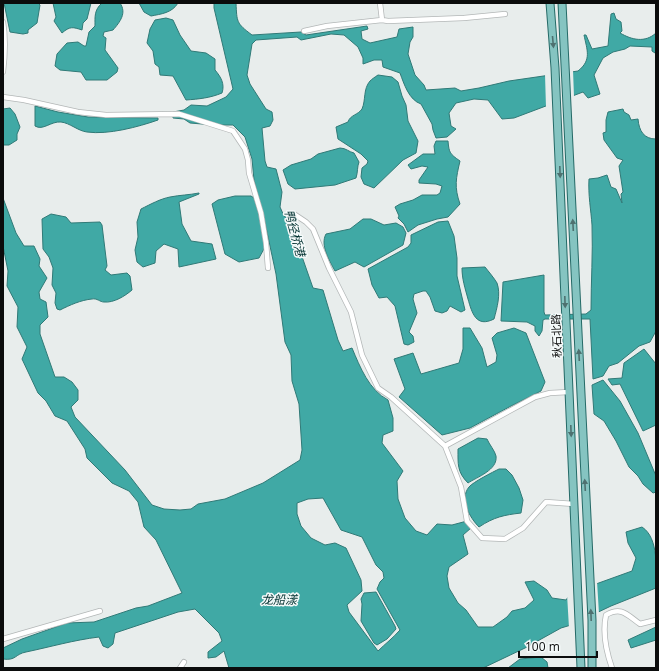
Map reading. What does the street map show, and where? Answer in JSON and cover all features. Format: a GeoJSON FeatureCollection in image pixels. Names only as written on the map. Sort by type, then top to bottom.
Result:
{"type":"FeatureCollection","features":[{"type":"Feature","properties":{"kind":"main road","name":"秋石北路"},"geometry":{"type":"LineString","coordinates":[[550,3],[555,68],[581,668]]}},
{"type":"Feature","properties":{"kind":"main road","name":"秋石北路"},"geometry":{"type":"LineString","coordinates":[[562,3],[592,620],[592,668]]}},
{"type":"Feature","properties":{"kind":"street"},"geometry":{"type":"LineString","coordinates":[[380,3],[382,20]]}},
{"type":"Feature","properties":{"kind":"street"},"geometry":{"type":"LineString","coordinates":[[304,31],[327,26],[382,20],[464,18],[505,14]]}},
{"type":"Feature","properties":{"kind":"street"},"geometry":{"type":"LineString","coordinates":[[3,22],[6,36],[6,51],[3,72]]}},
{"type":"Feature","properties":{"kind":"street"},"geometry":{"type":"LineString","coordinates":[[3,97],[78,112],[106,115],[179,114],[233,131],[245,149],[248,160],[249,173],[264,228],[268,268]]}},
{"type":"Feature","properties":{"kind":"street"},"geometry":{"type":"LineString","coordinates":[[294,214],[313,229],[329,268],[351,312],[362,355],[378,388],[445,446],[461,487],[467,521],[482,538],[505,539],[523,528],[546,502],[574,504]]}},
{"type":"Feature","properties":{"kind":"street"},"geometry":{"type":"LineString","coordinates":[[445,446],[535,397],[550,393],[569,392]]}},
{"type":"Feature","properties":{"kind":"street"},"geometry":{"type":"LineString","coordinates":[[3,639],[100,611]]}},
{"type":"Feature","properties":{"kind":"street"},"geometry":{"type":"LineString","coordinates":[[612,668],[606,652],[604,626],[606,615],[614,611],[621,611],[640,624],[656,620]]}},
{"type":"Feature","properties":{"kind":"street"},"geometry":{"type":"LineString","coordinates":[[180,668],[184,662]]}},
{"type":"Feature","properties":{"kind":"water"},"geometry":{"type":"Polygon","coordinates":[[[4,3],[38,3],[40,5],[37,23],[28,30],[28,33],[23,34],[10,32],[4,3]]]}},
{"type":"Feature","properties":{"kind":"water"},"geometry":{"type":"Polygon","coordinates":[[[53,3],[91,3],[87,19],[83,23],[82,30],[72,28],[67,29],[62,33],[54,21],[56,17],[53,3]]]}},
{"type":"Feature","properties":{"kind":"water"},"geometry":{"type":"Polygon","coordinates":[[[102,3],[120,3],[123,10],[122,17],[118,24],[113,30],[104,32],[103,36],[106,38],[105,50],[118,68],[117,72],[107,80],[86,80],[81,72],[60,70],[55,66],[57,54],[67,43],[78,42],[86,46],[89,32],[95,26],[96,11],[102,3]]]}},
{"type":"Feature","properties":{"kind":"water"},"geometry":{"type":"Polygon","coordinates":[[[139,3],[178,3],[169,11],[151,16],[144,12],[139,3]]]}},
{"type":"Feature","properties":{"kind":"water","name":"龙船漾"},"geometry":{"type":"Polygon","coordinates":[[[214,3],[236,3],[238,22],[252,35],[301,32],[306,35],[367,26],[368,29],[361,31],[362,39],[370,43],[397,37],[399,29],[413,27],[413,37],[410,42],[408,54],[415,75],[424,85],[426,90],[455,88],[461,91],[509,81],[578,71],[587,59],[584,35],[586,35],[592,49],[608,46],[611,14],[614,13],[616,19],[621,22],[622,31],[620,33],[634,39],[643,39],[656,33],[655,53],[652,51],[652,47],[630,46],[613,52],[603,58],[594,75],[600,94],[588,98],[583,92],[514,118],[502,119],[488,100],[474,99],[456,103],[449,113],[451,126],[456,129],[447,137],[436,138],[432,124],[421,104],[410,95],[405,87],[400,73],[383,67],[382,60],[374,60],[363,64],[363,58],[358,47],[344,35],[331,34],[301,40],[297,37],[256,40],[252,44],[247,75],[250,84],[266,109],[272,112],[273,120],[270,126],[262,128],[265,161],[267,167],[276,169],[282,192],[280,207],[284,216],[294,223],[299,248],[313,288],[323,290],[338,340],[343,351],[352,348],[370,384],[381,396],[388,400],[393,418],[393,431],[383,435],[382,443],[403,471],[397,481],[398,499],[405,518],[416,531],[427,535],[437,524],[452,525],[467,521],[471,528],[463,535],[468,554],[449,567],[447,576],[449,588],[458,603],[466,610],[478,627],[493,627],[507,617],[512,611],[525,608],[534,600],[525,582],[534,581],[547,590],[552,598],[566,600],[571,593],[632,571],[636,558],[628,543],[626,532],[642,527],[651,538],[654,546],[656,588],[561,628],[525,648],[483,668],[229,668],[224,651],[216,657],[208,658],[208,652],[222,641],[219,633],[195,609],[178,612],[115,633],[113,644],[108,648],[103,646],[99,637],[26,652],[11,659],[3,659],[3,648],[22,639],[67,623],[94,622],[136,608],[148,606],[182,593],[156,540],[144,527],[138,502],[129,491],[112,483],[87,458],[85,449],[67,421],[55,416],[46,401],[38,393],[22,359],[27,347],[17,327],[18,307],[7,286],[8,271],[3,246],[3,198],[16,233],[24,246],[34,246],[40,259],[39,266],[47,278],[39,292],[40,299],[46,302],[48,317],[40,325],[40,334],[55,377],[64,377],[72,382],[78,390],[78,400],[71,407],[75,417],[125,470],[152,505],[164,509],[180,510],[191,509],[198,504],[225,499],[263,483],[300,460],[302,450],[299,404],[292,381],[291,355],[285,342],[276,274],[254,180],[252,159],[245,137],[233,125],[190,123],[184,119],[173,118],[173,112],[184,110],[191,105],[207,106],[226,97],[233,89],[214,3]],[[323,498],[308,499],[297,503],[297,514],[301,526],[311,538],[325,545],[335,543],[346,548],[361,580],[362,591],[347,605],[349,612],[378,651],[400,630],[377,589],[380,582],[384,578],[383,572],[376,565],[362,537],[341,530],[323,498]]]}},
{"type":"Feature","properties":{"kind":"water"},"geometry":{"type":"Polygon","coordinates":[[[166,18],[173,20],[180,35],[191,51],[206,53],[215,59],[215,70],[221,78],[223,84],[222,93],[200,99],[186,100],[173,76],[160,75],[159,67],[155,64],[153,51],[147,43],[150,29],[155,20],[166,18]]]}},
{"type":"Feature","properties":{"kind":"water"},"geometry":{"type":"Polygon","coordinates":[[[378,75],[392,77],[398,82],[406,105],[408,121],[418,141],[416,153],[403,160],[374,188],[364,184],[361,177],[362,168],[368,161],[361,154],[338,139],[336,127],[348,122],[350,118],[362,109],[365,91],[368,84],[378,75]]]}},
{"type":"Feature","properties":{"kind":"water"},"geometry":{"type":"Polygon","coordinates":[[[35,106],[58,112],[88,117],[158,118],[158,120],[132,128],[95,133],[77,129],[61,122],[44,127],[38,127],[35,126],[35,106]]]}},
{"type":"Feature","properties":{"kind":"water"},"geometry":{"type":"Polygon","coordinates":[[[10,108],[15,114],[20,127],[17,134],[17,140],[9,145],[3,145],[3,109],[10,108]]]}},
{"type":"Feature","properties":{"kind":"water"},"geometry":{"type":"Polygon","coordinates":[[[623,109],[624,112],[629,115],[631,120],[638,119],[641,131],[645,136],[656,139],[656,331],[650,342],[639,346],[618,363],[609,366],[603,376],[593,379],[590,319],[545,319],[543,320],[542,331],[539,336],[535,331],[535,326],[527,322],[501,321],[503,282],[544,275],[545,315],[586,314],[591,310],[592,225],[589,179],[607,175],[611,187],[616,189],[622,203],[621,194],[623,192],[619,166],[623,160],[617,158],[604,140],[603,133],[606,132],[608,112],[623,109]]]}},
{"type":"Feature","properties":{"kind":"water"},"geometry":{"type":"Polygon","coordinates":[[[436,141],[448,141],[451,153],[460,161],[456,182],[460,204],[448,217],[418,225],[408,232],[404,224],[398,218],[399,216],[395,207],[422,195],[437,195],[440,193],[442,186],[436,184],[419,183],[419,180],[428,167],[422,166],[411,169],[408,165],[423,154],[435,154],[434,146],[436,141]]]}},
{"type":"Feature","properties":{"kind":"water"},"geometry":{"type":"Polygon","coordinates":[[[340,148],[354,153],[359,162],[356,178],[335,185],[295,189],[288,184],[283,170],[291,165],[311,159],[318,154],[340,148]]]}},
{"type":"Feature","properties":{"kind":"water"},"geometry":{"type":"Polygon","coordinates":[[[199,193],[179,202],[182,224],[191,241],[212,244],[216,259],[179,267],[178,249],[164,244],[156,251],[155,263],[143,267],[137,262],[135,250],[138,237],[137,222],[141,209],[166,198],[199,193]]]}},
{"type":"Feature","properties":{"kind":"water"},"geometry":{"type":"Polygon","coordinates":[[[235,196],[251,196],[254,198],[259,214],[265,247],[259,258],[239,262],[225,254],[212,204],[218,200],[235,196]]]}},
{"type":"Feature","properties":{"kind":"water"},"geometry":{"type":"Polygon","coordinates":[[[51,214],[66,217],[71,223],[100,222],[102,225],[107,266],[105,270],[111,275],[127,273],[130,276],[132,290],[123,297],[112,301],[104,302],[94,299],[76,303],[60,310],[57,309],[55,303],[56,293],[52,285],[53,268],[49,257],[43,249],[42,219],[51,214]]]}},
{"type":"Feature","properties":{"kind":"water"},"geometry":{"type":"Polygon","coordinates":[[[363,219],[371,219],[384,225],[396,223],[403,227],[406,233],[403,245],[364,267],[355,262],[335,271],[325,248],[324,238],[326,234],[350,229],[363,219]]]}},
{"type":"Feature","properties":{"kind":"water"},"geometry":{"type":"Polygon","coordinates":[[[448,221],[454,236],[457,258],[457,276],[465,310],[461,312],[450,306],[447,311],[442,313],[435,311],[426,291],[414,294],[413,299],[417,313],[409,332],[413,336],[414,342],[408,345],[404,344],[395,306],[387,297],[379,298],[372,285],[368,269],[408,247],[411,243],[411,235],[438,222],[448,221]]]}},
{"type":"Feature","properties":{"kind":"water"},"geometry":{"type":"Polygon","coordinates":[[[485,267],[497,283],[499,296],[494,319],[483,322],[476,318],[471,309],[464,284],[462,268],[485,267]]]}},
{"type":"Feature","properties":{"kind":"water"},"geometry":{"type":"Polygon","coordinates":[[[463,328],[470,328],[482,348],[487,367],[496,362],[497,355],[492,338],[497,333],[514,328],[526,333],[545,382],[541,391],[470,428],[442,435],[399,397],[405,389],[394,359],[413,353],[421,374],[459,363],[463,349],[463,328]]]}},
{"type":"Feature","properties":{"kind":"water"},"geometry":{"type":"Polygon","coordinates":[[[644,349],[656,364],[656,425],[643,431],[620,384],[612,385],[608,379],[622,378],[624,363],[644,349]]]}},
{"type":"Feature","properties":{"kind":"water"},"geometry":{"type":"Polygon","coordinates":[[[603,380],[620,401],[638,433],[656,476],[656,492],[653,493],[643,484],[638,476],[629,467],[604,421],[594,414],[592,385],[603,380]]]}},
{"type":"Feature","properties":{"kind":"water"},"geometry":{"type":"Polygon","coordinates":[[[478,438],[487,439],[496,456],[496,461],[490,469],[468,483],[460,471],[458,463],[458,449],[478,438]]]}},
{"type":"Feature","properties":{"kind":"water"},"geometry":{"type":"Polygon","coordinates":[[[499,469],[506,469],[512,475],[519,488],[523,500],[521,513],[499,517],[479,527],[469,514],[465,503],[466,492],[475,482],[499,469]]]}},
{"type":"Feature","properties":{"kind":"water"},"geometry":{"type":"Polygon","coordinates":[[[376,592],[396,629],[387,639],[377,645],[374,643],[361,621],[361,599],[364,593],[376,592]]]}},
{"type":"Feature","properties":{"kind":"water"},"geometry":{"type":"Polygon","coordinates":[[[656,627],[656,640],[631,648],[628,640],[656,627]]]}},
{"type":"Feature","properties":{"kind":"water"},"geometry":{"type":"Polygon","coordinates":[[[541,657],[547,662],[548,668],[508,668],[520,659],[541,657]]]}},
{"type":"Feature","properties":{"kind":"pier"},"geometry":{"type":"Polygon","coordinates":[[[573,70],[574,97],[546,108],[545,74],[573,70]]]}},
{"type":"Feature","properties":{"kind":"pier"},"geometry":{"type":"Polygon","coordinates":[[[597,581],[599,614],[569,628],[567,594],[570,591],[597,581]]]}},
{"type":"Feature","properties":{"kind":"water label","name":"鸭径桥港"},"geometry":{"type":"Point","coordinates":[295,233]}}]}
